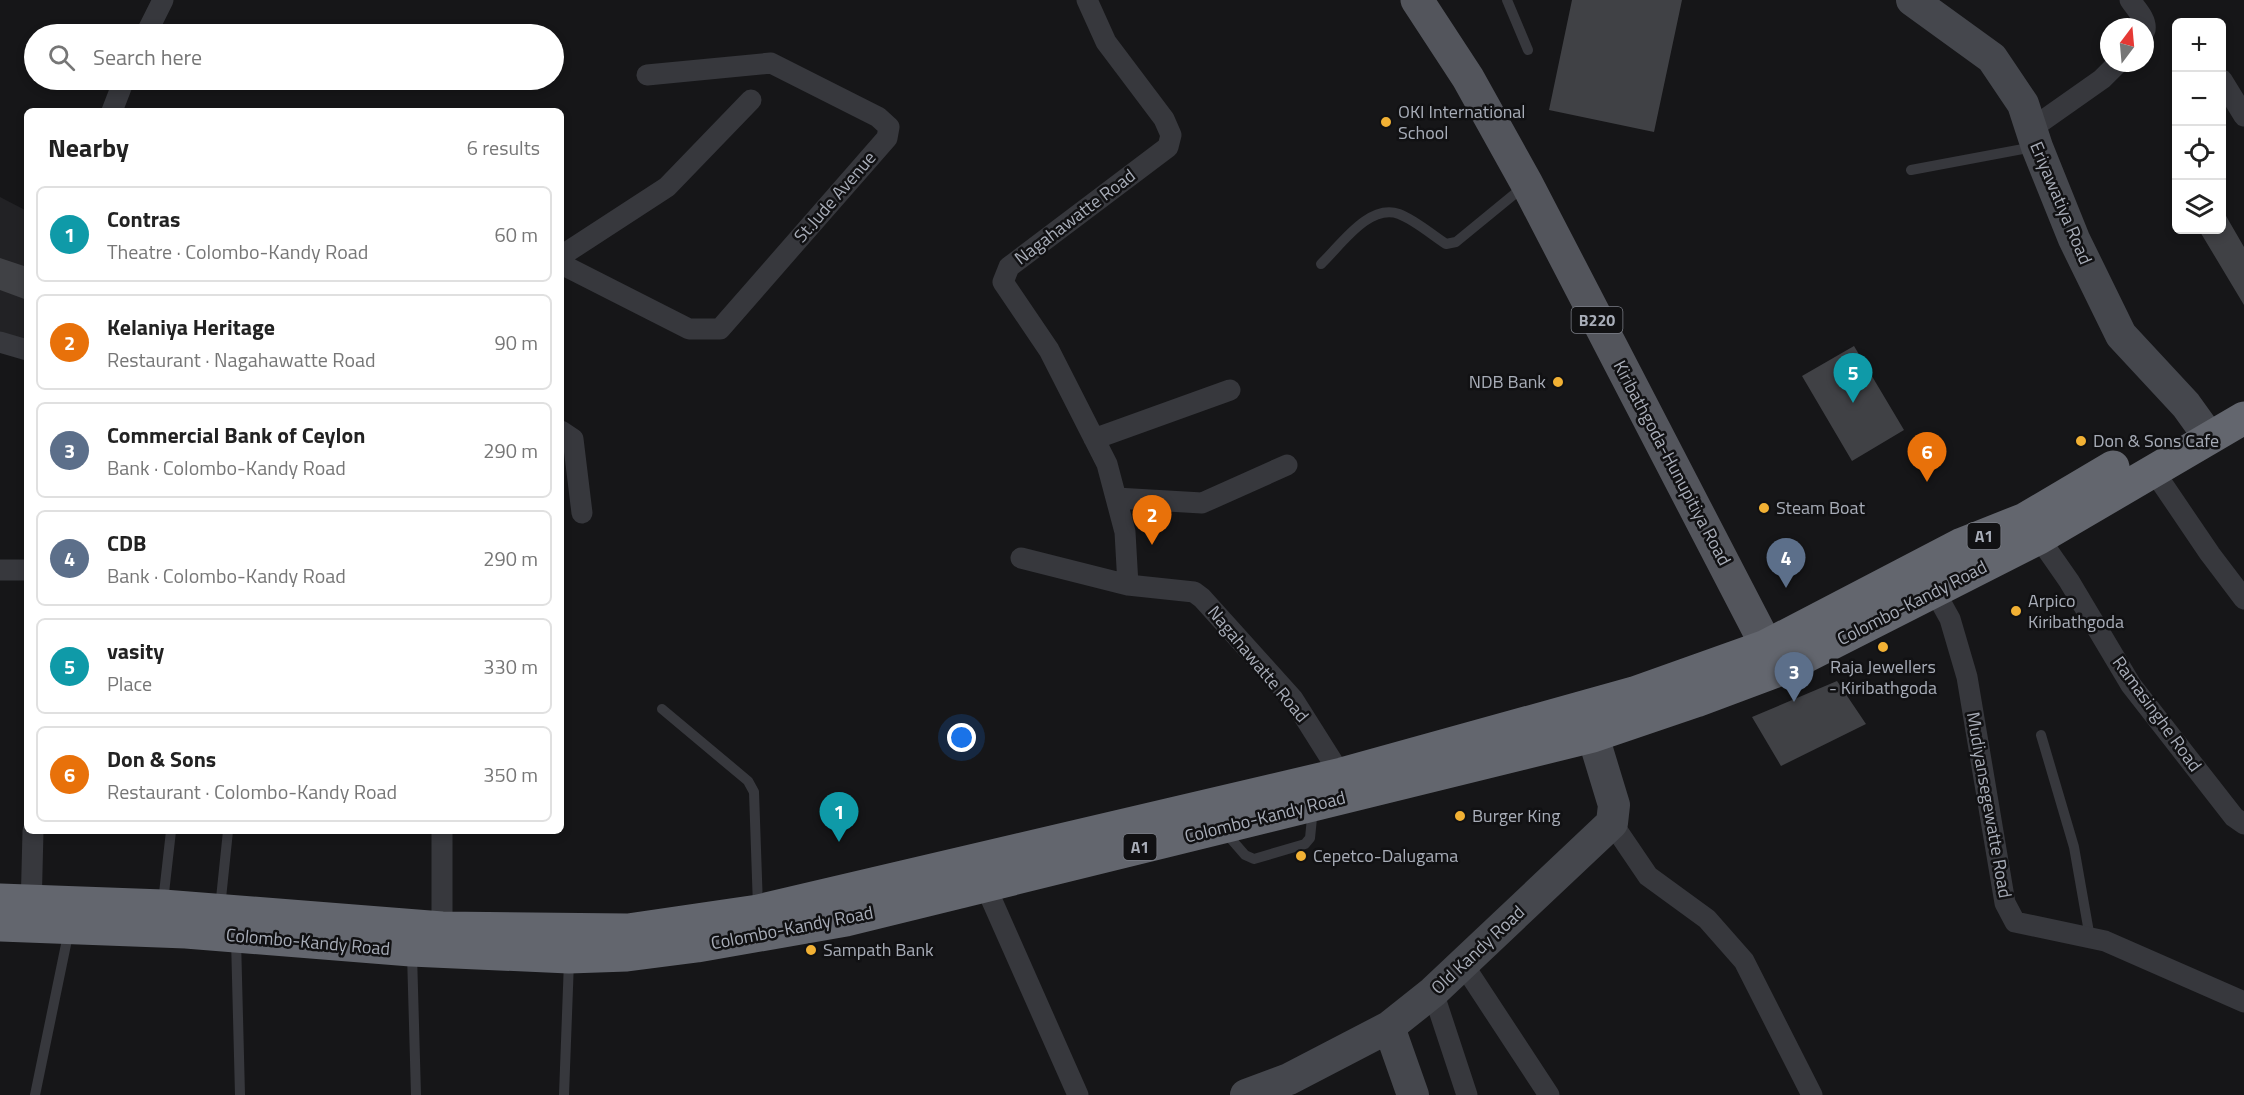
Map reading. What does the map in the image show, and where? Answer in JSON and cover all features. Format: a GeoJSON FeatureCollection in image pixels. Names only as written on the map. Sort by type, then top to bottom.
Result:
{"type":"FeatureCollection","features":[{"type":"Feature","properties":{"kind":"highway","name":"Colombo-Kandy Road"},"geometry":{"type":"LineString","coordinates":[[432,943],[628,930],[758,911],[980,874],[1221,828],[1313,804],[1347,785],[1634,693],[1773,658],[1935,592],[2038,538],[2153,470],[2244,394]]}},
{"type":"Feature","properties":{"kind":"highway","name":"Colombo-Kandy Road"},"geometry":{"type":"LineString","coordinates":[[16,913],[70,927],[228,924],[570,957],[627,955],[709,944],[846,920],[980,874],[1347,785],[1593,736],[1696,701],[1773,658],[1962,544],[2025,519],[2203,428],[2244,418]]}},
{"type":"Feature","properties":{"kind":"highway","name":"Colombo-Kandy Road"},"geometry":{"type":"LineString","coordinates":[[16,913],[163,906],[228,924]]}},
{"type":"Feature","properties":{"kind":"main road","name":"Kiribathgoda-Hunupitiya Road"},"geometry":{"type":"LineString","coordinates":[[1417,0],[1468,78],[1527,184],[1773,658]]}},
{"type":"Feature","properties":{"kind":"street"},"geometry":{"type":"LineString","coordinates":[[151,24],[163,0]]}},
{"type":"Feature","properties":{"kind":"street","name":"Nagahawatte Road"},"geometry":{"type":"LineString","coordinates":[[1088,0],[1106,42],[1164,119],[1171,135],[1168,147],[1009,267],[1004,282],[1049,350],[1107,464],[1125,532],[1128,585]]}},
{"type":"Feature","properties":{"kind":"street","name":"Eriyawatiya Road"},"geometry":{"type":"LineString","coordinates":[[1912,0],[1992,58],[2023,104],[2074,239],[2121,335],[2187,405],[2203,428]]}},
{"type":"Feature","properties":{"kind":"street"},"geometry":{"type":"LineString","coordinates":[[2130,0],[2143,18]]}},
{"type":"Feature","properties":{"kind":"street","name":"St.Jude Avenue"},"geometry":{"type":"LineString","coordinates":[[564,266],[689,329],[720,329],[887,138],[889,127],[878,117],[771,63],[647,75]]}},
{"type":"Feature","properties":{"kind":"street"},"geometry":{"type":"LineString","coordinates":[[2034,138],[2110,72]]}},
{"type":"Feature","properties":{"kind":"street"},"geometry":{"type":"LineString","coordinates":[[2226,87],[2244,116]]}},
{"type":"Feature","properties":{"kind":"street"},"geometry":{"type":"LineString","coordinates":[[113,108],[120,90]]}},
{"type":"Feature","properties":{"kind":"street"},"geometry":{"type":"LineString","coordinates":[[564,254],[667,187],[751,100]]}},
{"type":"Feature","properties":{"kind":"street"},"geometry":{"type":"LineString","coordinates":[[0,342],[24,349]]}},
{"type":"Feature","properties":{"kind":"street"},"geometry":{"type":"LineString","coordinates":[[1094,439],[1230,390]]}},
{"type":"Feature","properties":{"kind":"street"},"geometry":{"type":"LineString","coordinates":[[564,434],[573,439],[582,513]]}},
{"type":"Feature","properties":{"kind":"street"},"geometry":{"type":"LineString","coordinates":[[1116,498],[1202,503],[1287,465]]}},
{"type":"Feature","properties":{"kind":"street"},"geometry":{"type":"LineString","coordinates":[[2153,470],[2210,554],[2244,599]]}},
{"type":"Feature","properties":{"kind":"street","name":"Ramasinghe Road"},"geometry":{"type":"LineString","coordinates":[[2038,538],[2069,581],[2132,685],[2234,817],[2244,824]]}},
{"type":"Feature","properties":{"kind":"street","name":"Nagahawatte Road"},"geometry":{"type":"LineString","coordinates":[[1021,558],[1128,585],[1194,592],[1293,699],[1347,785]]}},
{"type":"Feature","properties":{"kind":"street"},"geometry":{"type":"LineString","coordinates":[[0,570],[24,570]]}},
{"type":"Feature","properties":{"kind":"street","name":"Mudiyansegewatte Road"},"geometry":{"type":"LineString","coordinates":[[1935,592],[1950,619],[1967,678],[2005,903],[2015,922],[2105,941],[2244,1002]]}},
{"type":"Feature","properties":{"kind":"street"},"geometry":{"type":"LineString","coordinates":[[1593,736],[1614,805],[1612,823],[1648,876],[1707,919],[1744,961],[1812,1095]]}},
{"type":"Feature","properties":{"kind":"street","name":"Old Kandy Road"},"geometry":{"type":"LineString","coordinates":[[1246,1095],[1293,1087],[1389,1027],[1463,964],[1612,823]]}},
{"type":"Feature","properties":{"kind":"street"},"geometry":{"type":"LineString","coordinates":[[16,913],[32,834]]}},
{"type":"Feature","properties":{"kind":"street"},"geometry":{"type":"LineString","coordinates":[[432,943],[442,834]]}},
{"type":"Feature","properties":{"kind":"street"},"geometry":{"type":"LineString","coordinates":[[980,874],[1078,1095]]}},
{"type":"Feature","properties":{"kind":"street"},"geometry":{"type":"LineString","coordinates":[[1463,964],[1549,1095]]}},
{"type":"Feature","properties":{"kind":"street"},"geometry":{"type":"LineString","coordinates":[[1432,992],[1467,1095]]}},
{"type":"Feature","properties":{"kind":"street"},"geometry":{"type":"LineString","coordinates":[[1389,1027],[1413,1095]]}},
{"type":"Feature","properties":{"kind":"lane"},"geometry":{"type":"LineString","coordinates":[[1507,0],[1528,50]]}},
{"type":"Feature","properties":{"kind":"lane"},"geometry":{"type":"LineString","coordinates":[[1911,170],[2034,138]]}},
{"type":"Feature","properties":{"kind":"lane"},"geometry":{"type":"LineString","coordinates":[[1321,264],[1370,216],[1385,211],[1400,214],[1446,244],[1456,242],[1527,184]]}},
{"type":"Feature","properties":{"kind":"lane"},"geometry":{"type":"LineString","coordinates":[[663,709],[747,781],[754,792],[758,911]]}},
{"type":"Feature","properties":{"kind":"lane"},"geometry":{"type":"LineString","coordinates":[[2041,735],[2074,847],[2090,939]]}},
{"type":"Feature","properties":{"kind":"lane"},"geometry":{"type":"LineString","coordinates":[[163,906],[171,834]]}},
{"type":"Feature","properties":{"kind":"lane"},"geometry":{"type":"LineString","coordinates":[[228,834],[228,924],[240,1095]]}},
{"type":"Feature","properties":{"kind":"lane"},"geometry":{"type":"LineString","coordinates":[[35,1095],[70,927]]}},
{"type":"Feature","properties":{"kind":"lane"},"geometry":{"type":"LineString","coordinates":[[416,1095],[432,943]]}},
{"type":"Feature","properties":{"kind":"lane"},"geometry":{"type":"LineString","coordinates":[[564,1095],[570,957]]}},
{"type":"Feature","properties":{"kind":"shaded area"},"geometry":{"type":"Polygon","coordinates":[[[0,197],[24,209],[24,345],[0,339],[0,197]]]}},
{"type":"Feature","properties":{"kind":"building"},"geometry":{"type":"Polygon","coordinates":[[[1572,0],[1682,0],[1654,132],[1549,110],[1572,0]]]}},
{"type":"Feature","properties":{"kind":"building"},"geometry":{"type":"Polygon","coordinates":[[[2226,216],[2244,247],[2244,305],[2201,234],[2226,234],[2226,216]]]}},
{"type":"Feature","properties":{"kind":"building"},"geometry":{"type":"Polygon","coordinates":[[[0,258],[24,266],[24,299],[0,290],[0,258]]]}},
{"type":"Feature","properties":{"kind":"building"},"geometry":{"type":"Polygon","coordinates":[[[1854,346],[1904,430],[1852,461],[1802,376],[1854,346]]]}},
{"type":"Feature","properties":{"kind":"building"},"geometry":{"type":"Polygon","coordinates":[[[1837,681],[1866,724],[1781,766],[1752,717],[1837,681]]]}},
{"type":"Feature","properties":{"kind":"place","name":"OKI International School"},"geometry":{"type":"Point","coordinates":[1386,122]}},
{"type":"Feature","properties":{"kind":"place","name":"NDB Bank"},"geometry":{"type":"Point","coordinates":[1558,382]}},
{"type":"Feature","properties":{"kind":"place","name":"vasity"},"geometry":{"type":"Point","coordinates":[1853,403]}},
{"type":"Feature","properties":{"kind":"place","name":"Don & Sons Cafe"},"geometry":{"type":"Point","coordinates":[2081,441]}},
{"type":"Feature","properties":{"kind":"place","name":"Don & Sons"},"geometry":{"type":"Point","coordinates":[1927,482]}},
{"type":"Feature","properties":{"kind":"place","name":"Steam Boat"},"geometry":{"type":"Point","coordinates":[1764,508]}},
{"type":"Feature","properties":{"kind":"place","name":"Kelaniya Heritage"},"geometry":{"type":"Point","coordinates":[1152,545]}},
{"type":"Feature","properties":{"kind":"place","name":"CDB"},"geometry":{"type":"Point","coordinates":[1786,588]}},
{"type":"Feature","properties":{"kind":"place","name":"Arpico Kiribathgoda"},"geometry":{"type":"Point","coordinates":[2016,611]}},
{"type":"Feature","properties":{"kind":"place","name":"Raja Jewellers - Kiribathgoda"},"geometry":{"type":"Point","coordinates":[1883,647]}},
{"type":"Feature","properties":{"kind":"place","name":"Commercial Bank of Ceylon"},"geometry":{"type":"Point","coordinates":[1794,702]}},
{"type":"Feature","properties":{"kind":"place","name":"Burger King"},"geometry":{"type":"Point","coordinates":[1460,816]}},
{"type":"Feature","properties":{"kind":"place","name":"Contras"},"geometry":{"type":"Point","coordinates":[839,842]}},
{"type":"Feature","properties":{"kind":"place","name":"Cepetco-Dalugama"},"geometry":{"type":"Point","coordinates":[1301,856]}},
{"type":"Feature","properties":{"kind":"place","name":"Sampath Bank"},"geometry":{"type":"Point","coordinates":[811,950]}}]}
